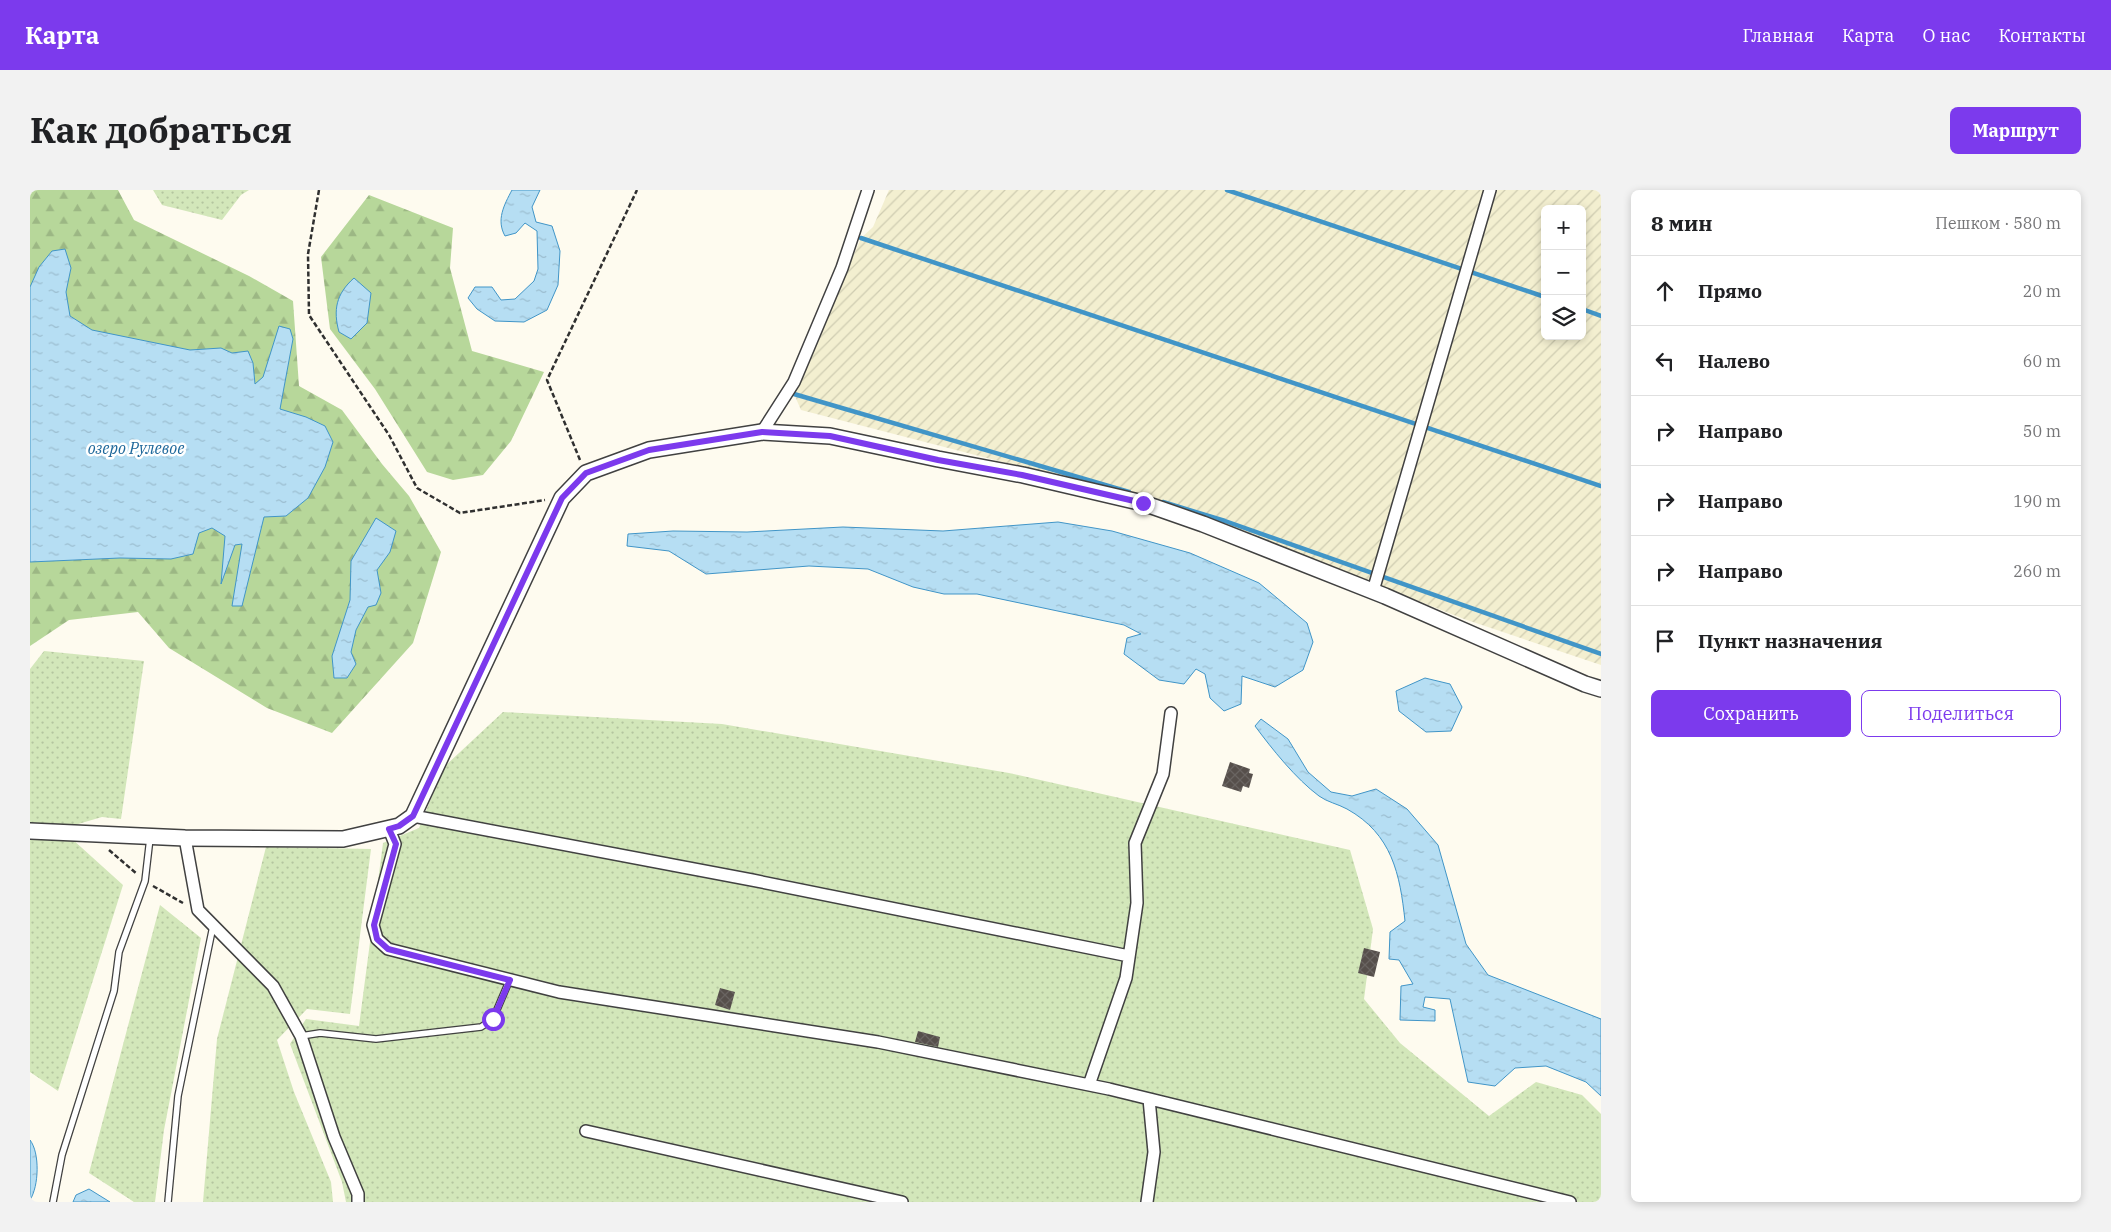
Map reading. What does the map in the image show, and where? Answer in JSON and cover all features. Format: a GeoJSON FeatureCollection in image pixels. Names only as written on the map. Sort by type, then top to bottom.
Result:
{"type":"FeatureCollection","features":[{"type":"Feature","properties":{"kind":"street"},"geometry":{"type":"LineString","coordinates":[[762,432],[794,382],[842,268],[868,190]]}},
{"type":"Feature","properties":{"kind":"street"},"geometry":{"type":"LineString","coordinates":[[1373,591],[1490,190]]}},
{"type":"Feature","properties":{"kind":"street"},"geometry":{"type":"LineString","coordinates":[[30,831],[185,838],[343,839],[399,826],[413,816],[562,498],[586,473],[649,450],[762,432],[830,436],[938,460],[1022,475],[1143,503],[1203,524],[1373,591],[1585,684],[1601,689]]}},
{"type":"Feature","properties":{"kind":"street"},"geometry":{"type":"LineString","coordinates":[[1088,1085],[1126,978],[1137,903],[1135,844],[1162,774],[1171,713]]}},
{"type":"Feature","properties":{"kind":"street"},"geometry":{"type":"LineString","coordinates":[[413,816],[770,884],[1129,956]]}},
{"type":"Feature","properties":{"kind":"street"},"geometry":{"type":"LineString","coordinates":[[389,829],[396,844],[374,925],[377,939],[388,949],[559,992],[878,1042],[1088,1085],[1570,1202]]}},
{"type":"Feature","properties":{"kind":"street"},"geometry":{"type":"LineString","coordinates":[[185,838],[198,910],[273,986],[301,1036],[334,1137],[358,1194],[358,1202]]}},
{"type":"Feature","properties":{"kind":"street"},"geometry":{"type":"LineString","coordinates":[[1147,1202],[1154,1152],[1149,1099]]}},
{"type":"Feature","properties":{"kind":"street"},"geometry":{"type":"LineString","coordinates":[[586,1131],[902,1202]]}},
{"type":"Feature","properties":{"kind":"lane"},"geometry":{"type":"LineString","coordinates":[[53,1202],[62,1155],[114,991],[120,952],[146,881],[151,836]]}},
{"type":"Feature","properties":{"kind":"lane"},"geometry":{"type":"LineString","coordinates":[[168,1202],[178,1096],[214,925]]}},
{"type":"Feature","properties":{"kind":"lane"},"geometry":{"type":"LineString","coordinates":[[301,1036],[320,1033],[376,1039],[481,1027],[493,1019],[510,980]]}},
{"type":"Feature","properties":{"kind":"path"},"geometry":{"type":"LineString","coordinates":[[319,190],[308,254],[309,315],[389,435],[417,488],[460,513],[562,498]]}},
{"type":"Feature","properties":{"kind":"path"},"geometry":{"type":"LineString","coordinates":[[586,473],[547,380],[593,287],[637,190]]}},
{"type":"Feature","properties":{"kind":"shaded area"},"geometry":{"type":"Polygon","coordinates":[[[889,190],[1601,190],[1601,665],[1464,619],[1241,531],[1154,501],[801,410],[794,394],[861,238],[873,227],[889,190]]]}},
{"type":"Feature","properties":{"kind":"green space"},"geometry":{"type":"Polygon","coordinates":[[[30,190],[118,190],[134,220],[249,276],[293,301],[299,386],[342,410],[382,464],[409,496],[441,552],[413,643],[332,733],[267,708],[169,648],[138,612],[69,620],[30,646],[30,190]]]}},
{"type":"Feature","properties":{"kind":"green space"},"geometry":{"type":"Polygon","coordinates":[[[153,190],[249,190],[241,195],[222,220],[162,205],[153,190]]]}},
{"type":"Feature","properties":{"kind":"green space"},"geometry":{"type":"Polygon","coordinates":[[[369,195],[453,228],[450,268],[472,351],[544,372],[511,441],[483,475],[453,480],[427,472],[375,389],[330,329],[321,257],[369,195]]]}},
{"type":"Feature","properties":{"kind":"green space"},"geometry":{"type":"Polygon","coordinates":[[[44,651],[144,661],[121,819],[102,817],[61,829],[123,885],[58,1091],[30,1072],[30,669],[44,651]]]}},
{"type":"Feature","properties":{"kind":"green space"},"geometry":{"type":"Polygon","coordinates":[[[503,712],[722,724],[1009,773],[1350,850],[1373,929],[1364,999],[1400,1043],[1489,1116],[1536,1082],[1582,1095],[1601,1114],[1601,1202],[346,1202],[342,1182],[290,1044],[306,1019],[359,1026],[383,843],[419,828],[444,767],[503,712]]]}},
{"type":"Feature","properties":{"kind":"green space"},"geometry":{"type":"Polygon","coordinates":[[[266,847],[371,849],[350,1014],[307,1009],[277,1040],[294,1092],[331,1182],[333,1202],[203,1202],[217,1039],[266,847]]]}},
{"type":"Feature","properties":{"kind":"green space"},"geometry":{"type":"Polygon","coordinates":[[[160,905],[201,938],[164,1130],[155,1202],[134,1202],[89,1173],[160,905]]]}},
{"type":"Feature","properties":{"kind":"water"},"geometry":{"type":"Polygon","coordinates":[[[512,190],[540,190],[532,207],[536,222],[552,226],[560,251],[558,285],[547,310],[524,322],[495,321],[477,309],[468,298],[475,287],[492,287],[501,300],[515,299],[534,281],[538,269],[537,231],[525,223],[516,233],[505,236],[502,230],[502,213],[512,190]]]}},
{"type":"Feature","properties":{"kind":"water","name":"озеро Рулевое"},"geometry":{"type":"Polygon","coordinates":[[[65,249],[71,268],[66,292],[70,316],[92,330],[190,350],[221,348],[232,353],[248,351],[253,363],[255,384],[263,377],[279,326],[290,329],[293,339],[280,409],[306,417],[325,426],[333,442],[325,467],[308,498],[286,516],[264,517],[242,606],[232,606],[242,544],[235,545],[221,584],[225,536],[212,528],[199,533],[193,554],[171,559],[120,558],[30,562],[30,287],[39,267],[52,251],[65,249]]]}},
{"type":"Feature","properties":{"kind":"water"},"geometry":{"type":"Polygon","coordinates":[[[354,278],[371,293],[367,323],[351,339],[339,332],[336,309],[343,290],[354,278]]]}},
{"type":"Feature","properties":{"kind":"water"},"geometry":{"type":"Polygon","coordinates":[[[376,518],[396,531],[390,552],[377,570],[381,593],[376,605],[368,607],[356,630],[351,652],[356,664],[347,678],[334,678],[332,656],[350,600],[351,561],[376,518]]]}},
{"type":"Feature","properties":{"kind":"water"},"geometry":{"type":"Polygon","coordinates":[[[1058,522],[1112,531],[1190,553],[1259,583],[1307,623],[1313,642],[1303,670],[1275,687],[1242,676],[1241,704],[1224,711],[1210,698],[1205,674],[1196,669],[1184,684],[1159,680],[1124,654],[1127,638],[1141,634],[1124,625],[977,594],[944,594],[913,587],[868,569],[809,566],[706,574],[669,551],[627,546],[628,534],[673,531],[747,532],[843,527],[943,531],[1058,522]]]}},
{"type":"Feature","properties":{"kind":"water"},"geometry":{"type":"Polygon","coordinates":[[[1425,678],[1450,684],[1462,707],[1451,731],[1426,732],[1399,711],[1396,691],[1425,678]]]}},
{"type":"Feature","properties":{"kind":"water"},"geometry":{"type":"Polygon","coordinates":[[[1261,719],[1288,739],[1308,772],[1331,792],[1352,796],[1376,789],[1407,809],[1438,845],[1466,944],[1488,975],[1601,1019],[1601,1096],[1586,1082],[1546,1066],[1515,1068],[1495,1086],[1468,1082],[1450,999],[1425,997],[1423,1007],[1435,1010],[1435,1021],[1400,1020],[1401,986],[1413,984],[1399,960],[1389,959],[1390,932],[1405,921],[1400,887],[1391,857],[1384,843],[1362,819],[1347,809],[1319,796],[1293,772],[1255,726],[1261,719]]]}},
{"type":"Feature","properties":{"kind":"water"},"geometry":{"type":"Polygon","coordinates":[[[30,1140],[37,1161],[37,1178],[30,1200],[30,1140]]]}},
{"type":"Feature","properties":{"kind":"water"},"geometry":{"type":"Polygon","coordinates":[[[89,1189],[110,1202],[73,1202],[76,1195],[89,1189]]]}},
{"type":"Feature","properties":{"kind":"building"},"geometry":{"type":"Polygon","coordinates":[[[1230,762],[1250,769],[1249,773],[1253,774],[1249,788],[1243,786],[1241,792],[1222,786],[1230,762]]]}},
{"type":"Feature","properties":{"kind":"building"},"geometry":{"type":"Polygon","coordinates":[[[1364,948],[1380,952],[1374,977],[1358,973],[1364,948]]]}},
{"type":"Feature","properties":{"kind":"building"},"geometry":{"type":"Polygon","coordinates":[[[720,988],[735,992],[730,1010],[715,1005],[720,988]]]}},
{"type":"Feature","properties":{"kind":"building"},"geometry":{"type":"Polygon","coordinates":[[[918,1031],[940,1037],[938,1047],[915,1042],[918,1031]]]}},
{"type":"Feature","properties":{"kind":"waterway"},"geometry":{"type":"LineString","coordinates":[[1227,190],[1541,296]]}},
{"type":"Feature","properties":{"kind":"waterway"},"geometry":{"type":"LineString","coordinates":[[861,238],[1601,486]]}},
{"type":"Feature","properties":{"kind":"waterway"},"geometry":{"type":"LineString","coordinates":[[1586,310],[1601,316]]}},
{"type":"Feature","properties":{"kind":"waterway"},"geometry":{"type":"LineString","coordinates":[[794,394],[1129,492]]}},
{"type":"Feature","properties":{"kind":"waterway"},"geometry":{"type":"LineString","coordinates":[[1163,502],[1225,521],[1601,654]]}},
{"type":"Feature","properties":{"kind":"route"},"geometry":{"type":"LineString","coordinates":[[493,1019],[510,980],[388,949],[377,939],[374,925],[396,844],[389,829],[399,826],[413,816],[562,498],[586,473],[649,450],[762,432],[830,436],[938,460],[1022,475],[1143,503]]}}]}
